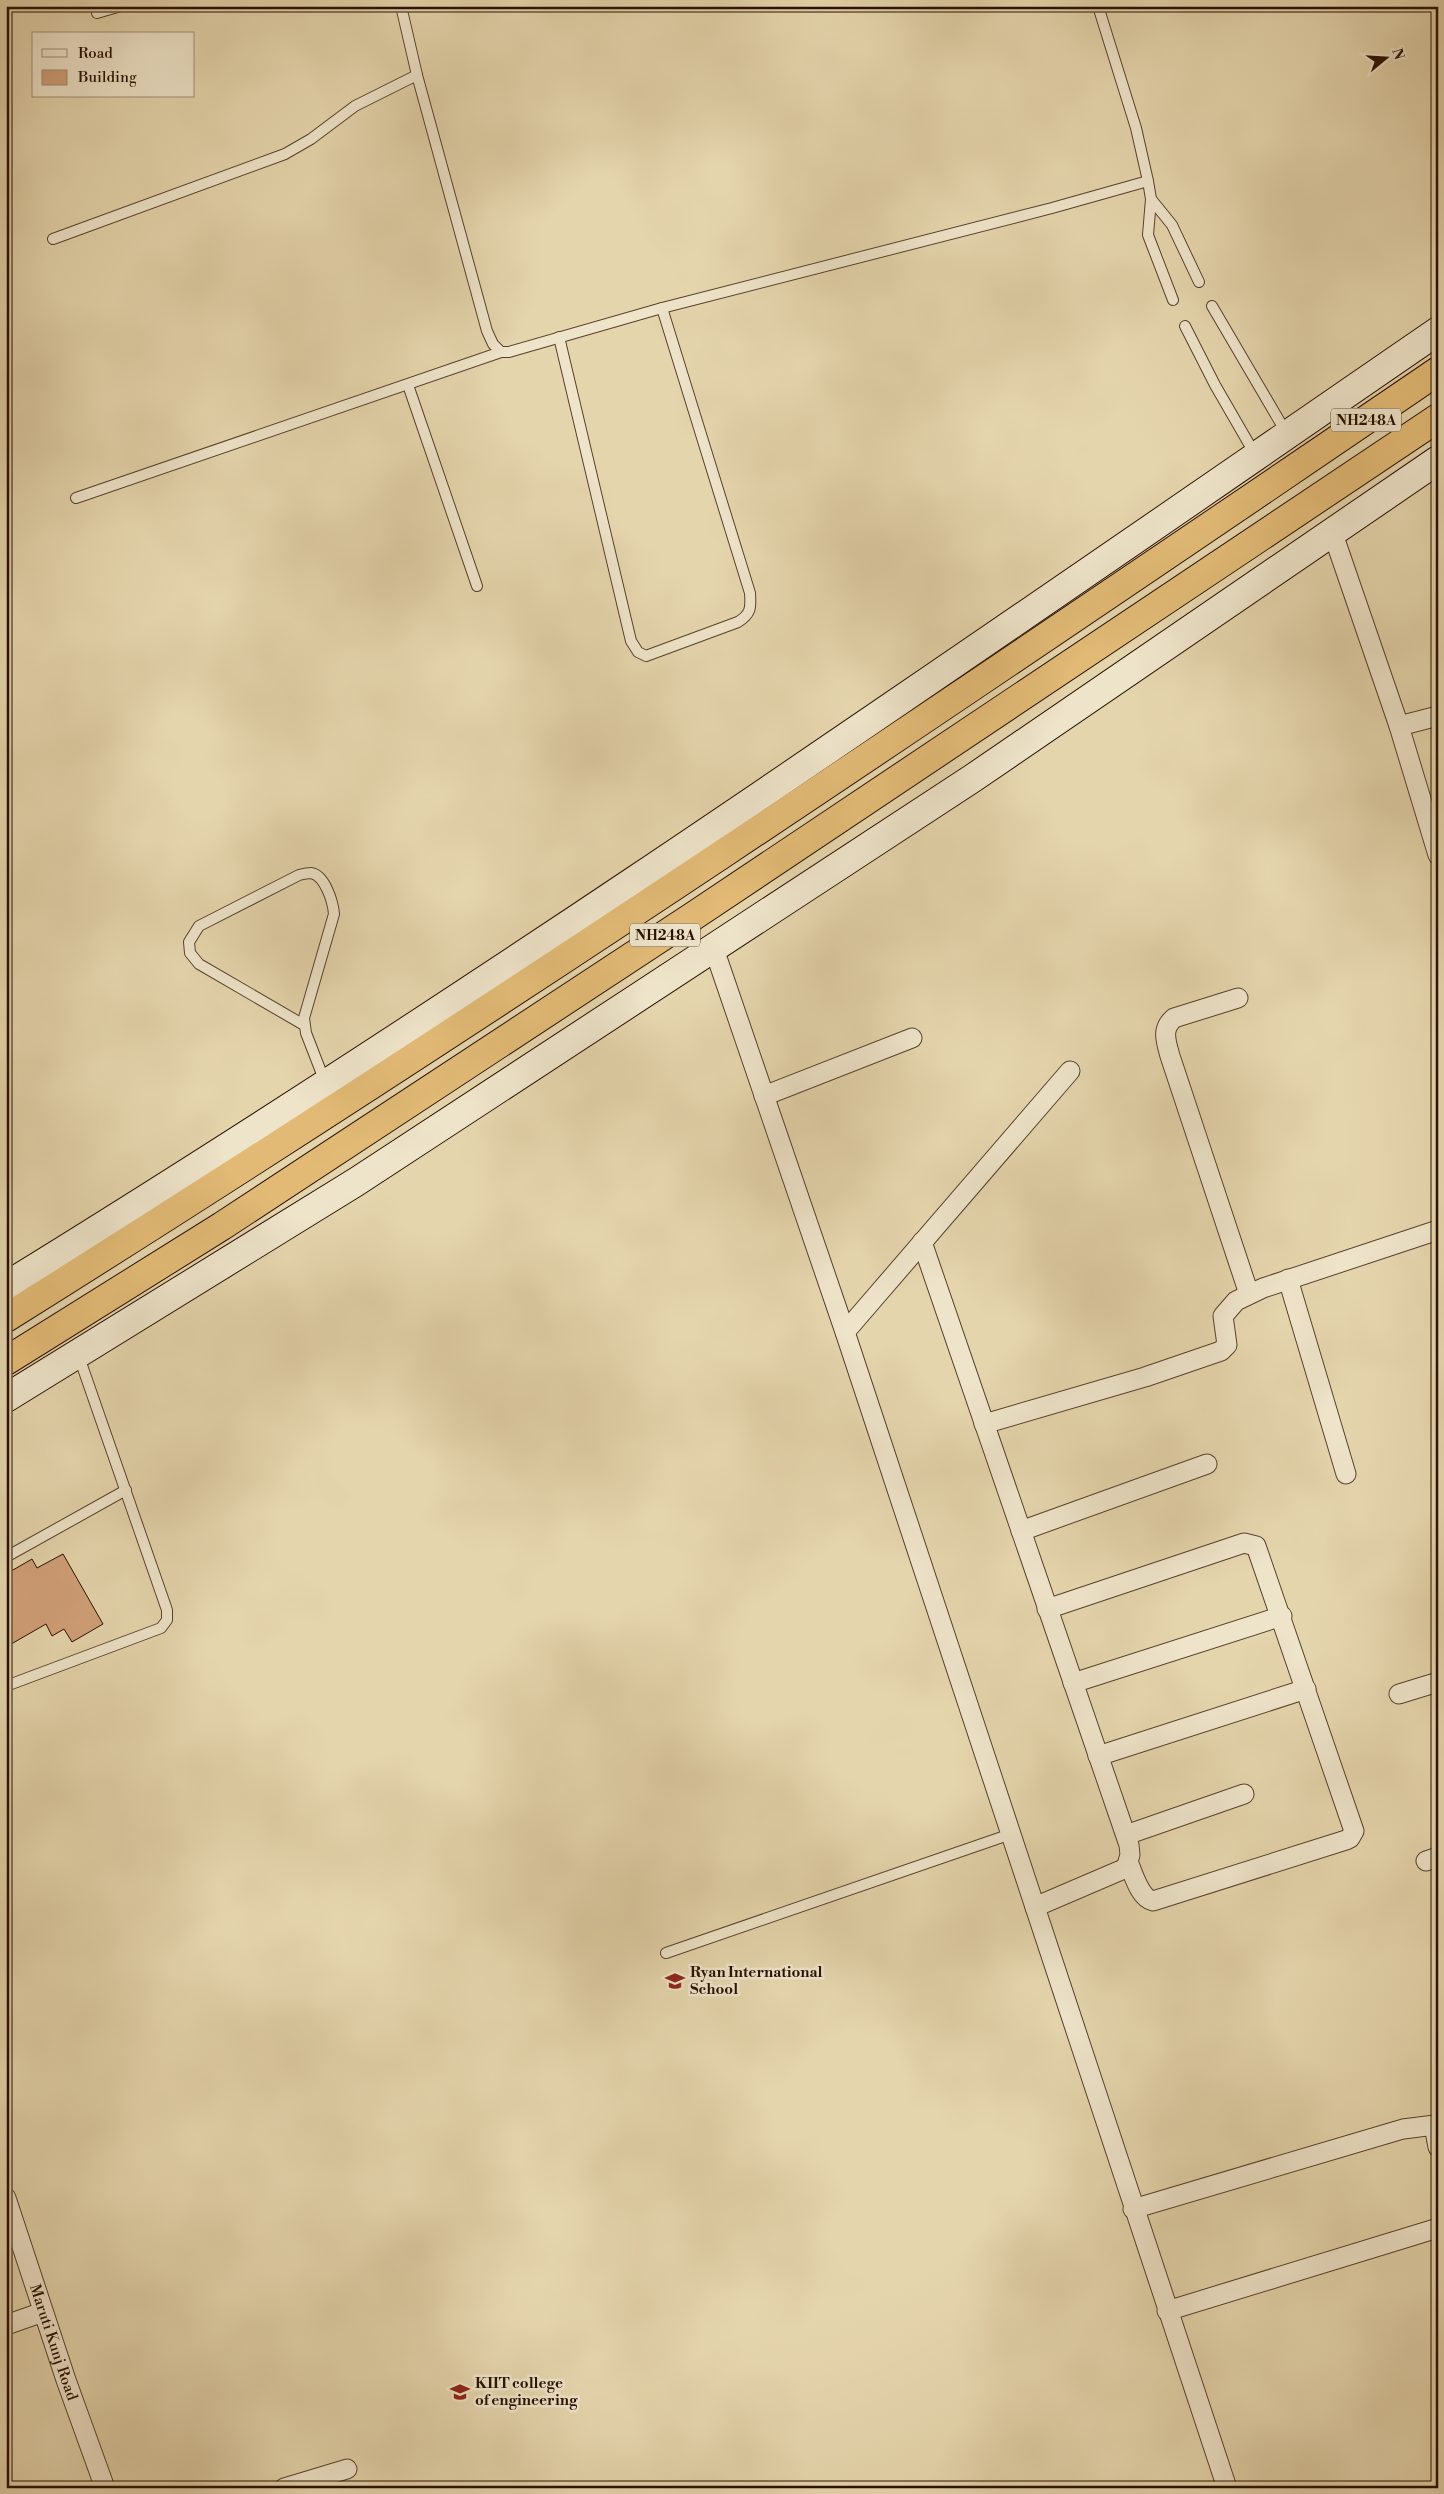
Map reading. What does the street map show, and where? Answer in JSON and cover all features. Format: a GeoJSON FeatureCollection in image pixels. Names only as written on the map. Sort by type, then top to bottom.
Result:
{"type":"FeatureCollection","features":[{"type":"Feature","properties":{"kind":"highway","name":"NH248A"},"geometry":{"type":"LineString","coordinates":[[6,1318],[198,1198],[671,888],[1438,371]]}},
{"type":"Feature","properties":{"kind":"highway","name":"NH248A"},"geometry":{"type":"LineString","coordinates":[[6,1361],[230,1221],[701,912],[1317,501],[1438,418]]}},
{"type":"Feature","properties":{"kind":"main road"},"geometry":{"type":"LineString","coordinates":[[6,1286],[175,1182],[812,760],[1438,331]]}},
{"type":"Feature","properties":{"kind":"main road"},"geometry":{"type":"LineString","coordinates":[[6,1398],[356,1182],[713,946],[973,778],[1438,460]]}},
{"type":"Feature","properties":{"kind":"street"},"geometry":{"type":"LineString","coordinates":[[1332,532],[1399,726],[1438,855]]}},
{"type":"Feature","properties":{"kind":"street"},"geometry":{"type":"LineString","coordinates":[[1399,726],[1438,716]]}},
{"type":"Feature","properties":{"kind":"street"},"geometry":{"type":"LineString","coordinates":[[713,946],[844,1332],[1227,2488]]}},
{"type":"Feature","properties":{"kind":"street"},"geometry":{"type":"LineString","coordinates":[[1238,998],[1174,1018],[1168,1023],[1165,1030],[1170,1056],[1249,1294]]}},
{"type":"Feature","properties":{"kind":"street"},"geometry":{"type":"LineString","coordinates":[[764,1096],[912,1038]]}},
{"type":"Feature","properties":{"kind":"street"},"geometry":{"type":"LineString","coordinates":[[844,1332],[1070,1071]]}},
{"type":"Feature","properties":{"kind":"street"},"geometry":{"type":"LineString","coordinates":[[984,1424],[1222,1351],[1227,1345],[1223,1320],[1224,1312],[1236,1301],[1249,1294],[1288,1280],[1438,1230]]}},
{"type":"Feature","properties":{"kind":"street"},"geometry":{"type":"LineString","coordinates":[[922,1242],[1047,1608],[1126,1835],[1130,1855],[1129,1864],[1144,1895],[1153,1902],[1350,1838],[1353,1834],[1353,1828],[1282,1616],[1261,1555],[1256,1546],[1251,1543],[1244,1543],[1047,1608]]}},
{"type":"Feature","properties":{"kind":"street"},"geometry":{"type":"LineString","coordinates":[[1288,1280],[1346,1474]]}},
{"type":"Feature","properties":{"kind":"street"},"geometry":{"type":"LineString","coordinates":[[1021,1531],[1207,1464]]}},
{"type":"Feature","properties":{"kind":"street"},"geometry":{"type":"LineString","coordinates":[[1073,1683],[1282,1616]]}},
{"type":"Feature","properties":{"kind":"street"},"geometry":{"type":"LineString","coordinates":[[1399,1694],[1438,1682]]}},
{"type":"Feature","properties":{"kind":"street"},"geometry":{"type":"LineString","coordinates":[[1098,1756],[1306,1689]]}},
{"type":"Feature","properties":{"kind":"street"},"geometry":{"type":"LineString","coordinates":[[1126,1835],[1244,1794]]}},
{"type":"Feature","properties":{"kind":"street"},"geometry":{"type":"LineString","coordinates":[[1035,1907],[1122,1871],[1129,1864]]}},
{"type":"Feature","properties":{"kind":"street"},"geometry":{"type":"LineString","coordinates":[[1133,2209],[1403,2130],[1437,2124],[1438,2147]]}},
{"type":"Feature","properties":{"kind":"street","name":"Maruti Kunj Road"},"geometry":{"type":"LineString","coordinates":[[6,2198],[43,2312],[105,2488]]}},
{"type":"Feature","properties":{"kind":"street"},"geometry":{"type":"LineString","coordinates":[[1168,2311],[1438,2228]]}},
{"type":"Feature","properties":{"kind":"street"},"geometry":{"type":"LineString","coordinates":[[6,2325],[43,2312]]}},
{"type":"Feature","properties":{"kind":"street"},"geometry":{"type":"LineString","coordinates":[[284,2488],[348,2470]]}},
{"type":"Feature","properties":{"kind":"lane"},"geometry":{"type":"LineString","coordinates":[[98,13],[121,6]]}},
{"type":"Feature","properties":{"kind":"lane"},"geometry":{"type":"LineString","coordinates":[[401,6],[417,75],[487,331],[493,344],[501,352]]}},
{"type":"Feature","properties":{"kind":"lane"},"geometry":{"type":"LineString","coordinates":[[1098,6],[1136,128],[1148,180],[1151,199],[1148,235],[1173,300]]}},
{"type":"Feature","properties":{"kind":"lane"},"geometry":{"type":"LineString","coordinates":[[52,239],[285,154],[311,139],[355,106],[417,75]]}},
{"type":"Feature","properties":{"kind":"lane"},"geometry":{"type":"LineString","coordinates":[[76,498],[501,352],[509,352],[662,308],[1052,208],[1148,180]]}},
{"type":"Feature","properties":{"kind":"lane"},"geometry":{"type":"LineString","coordinates":[[1151,199],[1172,225],[1199,282]]}},
{"type":"Feature","properties":{"kind":"lane"},"geometry":{"type":"LineString","coordinates":[[1212,306],[1227,336],[1287,434]]}},
{"type":"Feature","properties":{"kind":"lane"},"geometry":{"type":"LineString","coordinates":[[559,337],[632,641],[638,652],[646,656],[738,622],[746,617],[751,605],[750,593],[662,308]]}},
{"type":"Feature","properties":{"kind":"lane"},"geometry":{"type":"LineString","coordinates":[[1185,326],[1215,385],[1256,457]]}},
{"type":"Feature","properties":{"kind":"lane"},"geometry":{"type":"LineString","coordinates":[[408,384],[477,586]]}},
{"type":"Feature","properties":{"kind":"lane"},"geometry":{"type":"LineString","coordinates":[[304,1025],[198,964],[190,953],[190,942],[198,926],[299,875],[310,873],[319,878],[330,894],[334,914],[308,1000],[304,1025],[326,1083]]}},
{"type":"Feature","properties":{"kind":"lane"},"geometry":{"type":"LineString","coordinates":[[6,1686],[161,1628],[165,1624],[167,1610],[78,1353]]}},
{"type":"Feature","properties":{"kind":"lane"},"geometry":{"type":"LineString","coordinates":[[6,1556],[126,1490]]}},
{"type":"Feature","properties":{"kind":"lane"},"geometry":{"type":"LineString","coordinates":[[666,1952],[1011,1834]]}},
{"type":"Feature","properties":{"kind":"building"},"geometry":{"type":"Polygon","coordinates":[[[63,1554],[103,1624],[72,1642],[64,1629],[52,1636],[46,1624],[6,1647],[6,1574],[32,1559],[37,1568],[63,1554]]]}},
{"type":"Feature","properties":{"kind":"place","name":"Ryan International School"},"geometry":{"type":"Point","coordinates":[675,1981]}},
{"type":"Feature","properties":{"kind":"place","name":"KIIT college of engineering"},"geometry":{"type":"Point","coordinates":[460,2392]}}]}
